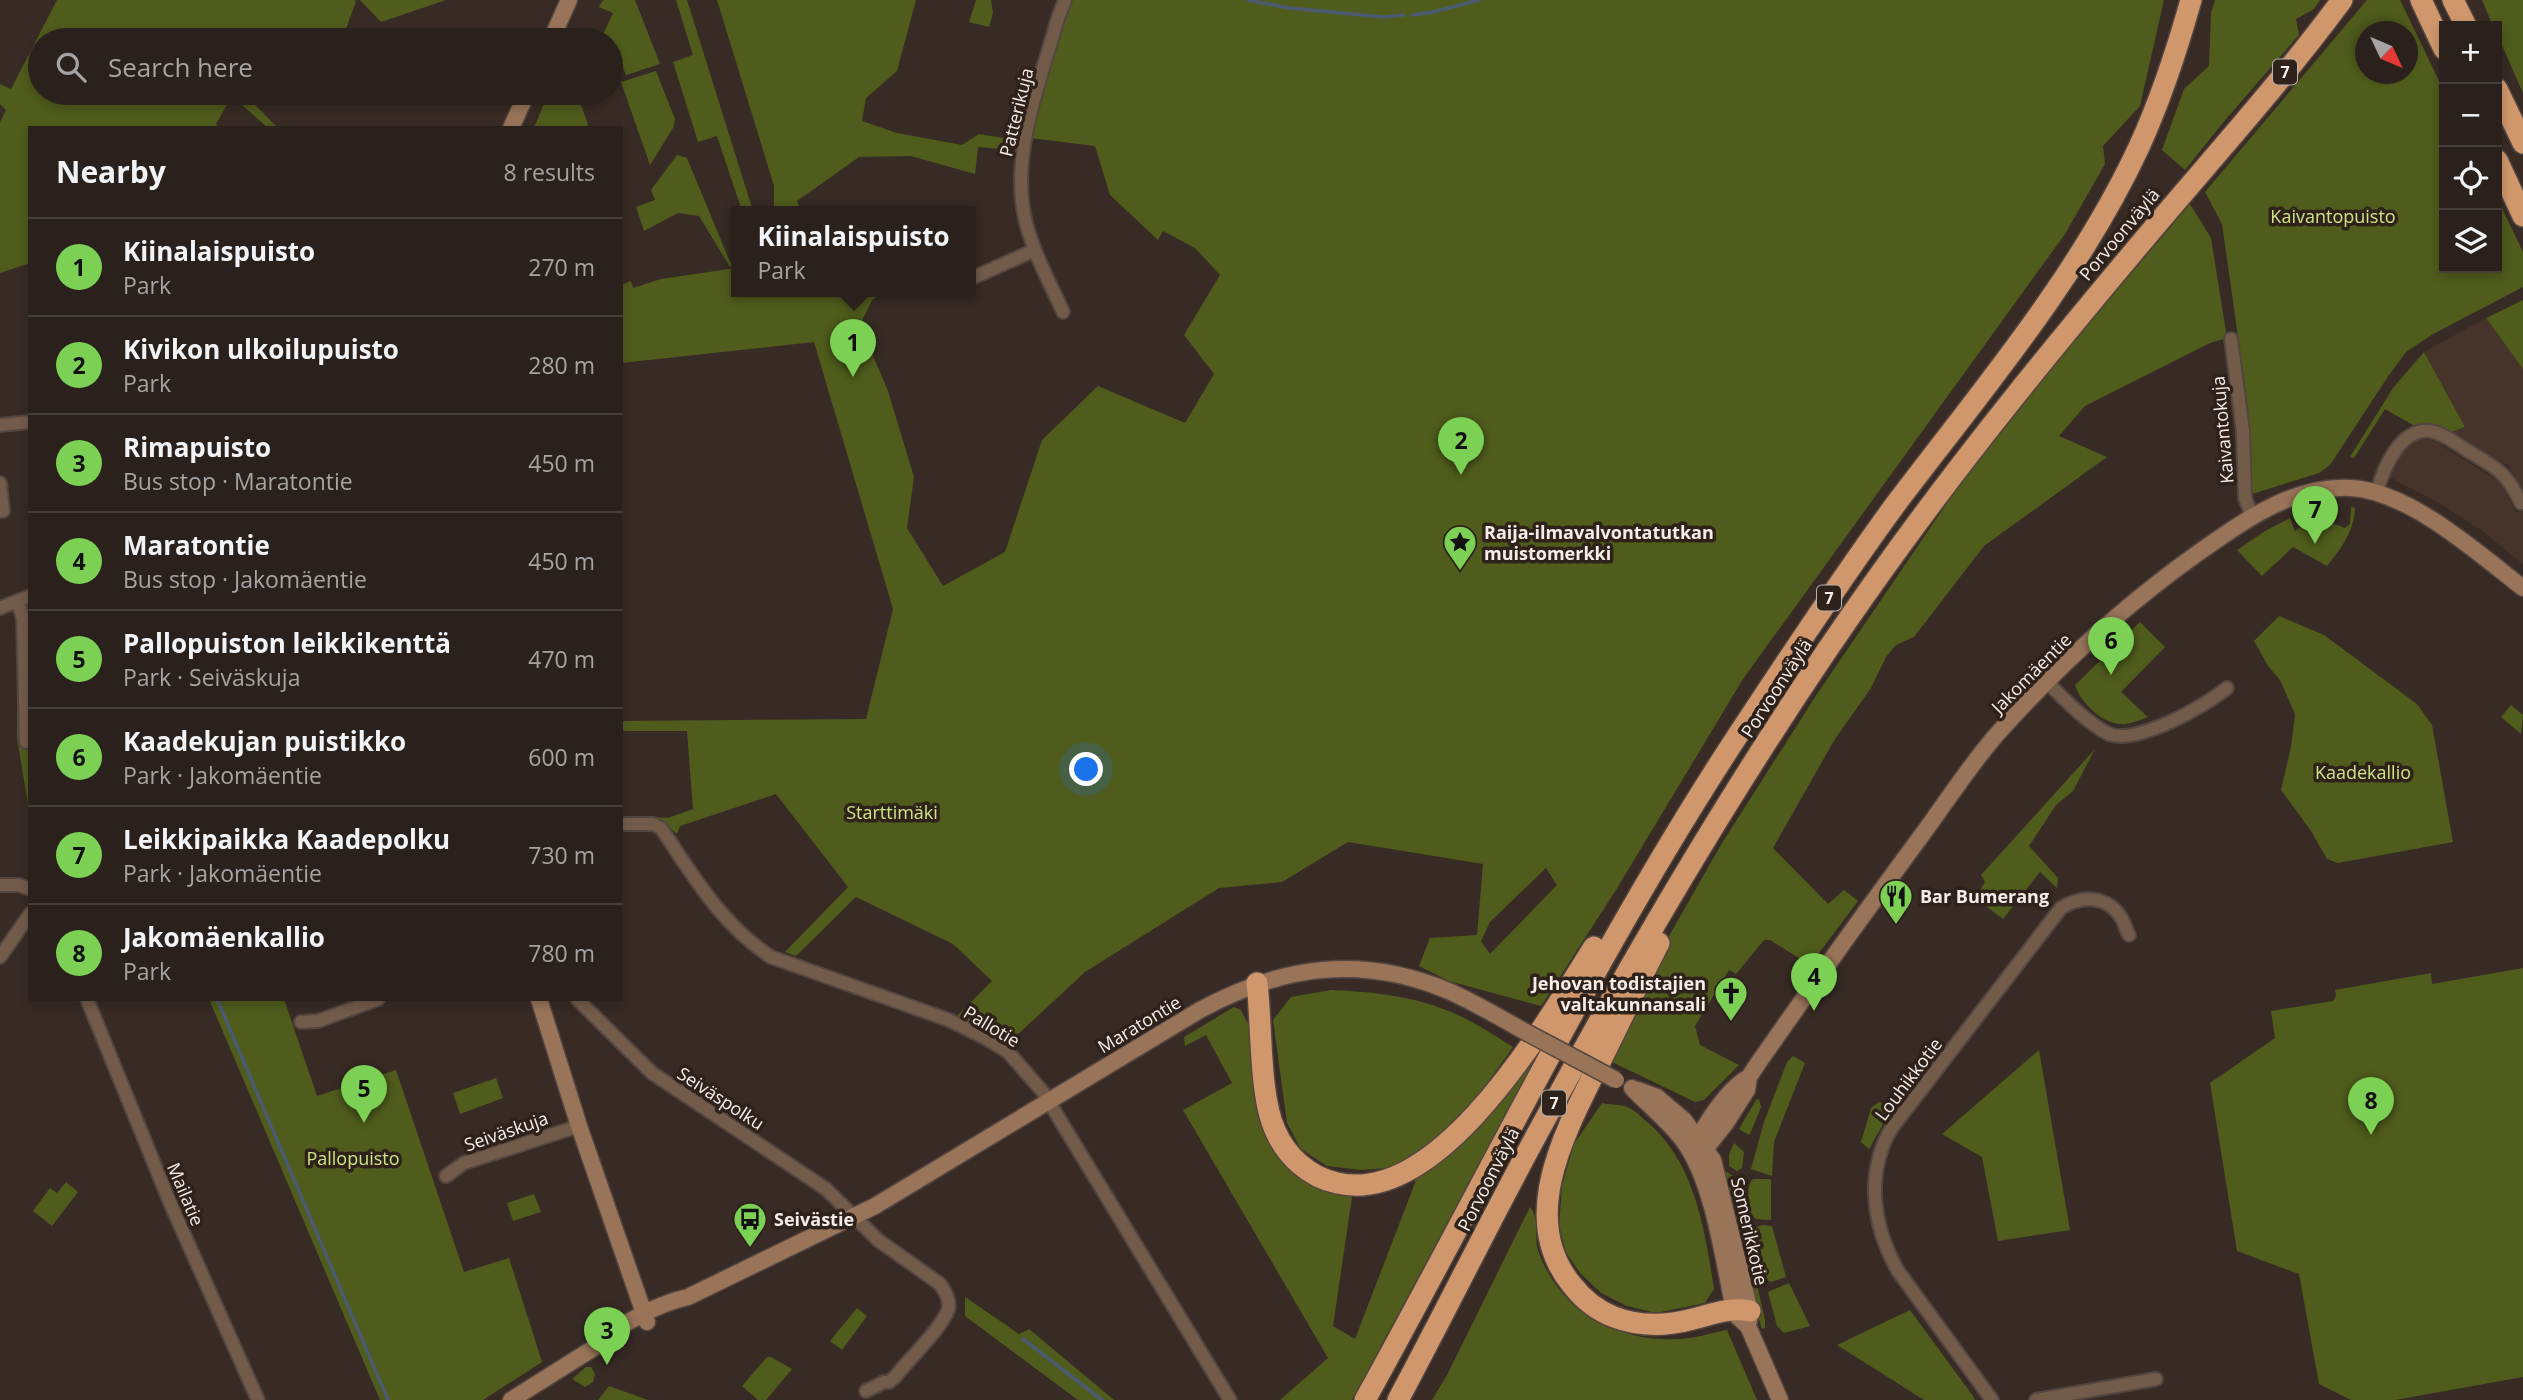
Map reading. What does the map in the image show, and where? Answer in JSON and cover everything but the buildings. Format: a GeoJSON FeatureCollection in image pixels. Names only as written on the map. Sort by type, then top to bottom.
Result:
{"type":"FeatureCollection","features":[{"type":"Feature","properties":{"kind":"highway","name":"Porvoonväylä"},"geometry":{"type":"LineString","coordinates":[[1365,1400],[1533,1083],[1676,831],[1837,587],[2048,302],[2086,244],[2139,147],[2179,44],[2191,0]]}},
{"type":"Feature","properties":{"kind":"highway"},"geometry":{"type":"LineString","coordinates":[[2421,0],[2439,38]]}},
{"type":"Feature","properties":{"kind":"highway"},"geometry":{"type":"LineString","coordinates":[[2453,0],[2464,21]]}},
{"type":"Feature","properties":{"kind":"highway","name":"Porvoonväylä"},"geometry":{"type":"LineString","coordinates":[[1398,1400],[1588,1041],[1682,878],[1822,657],[1930,506],[2082,313],[2291,65],[2339,3]]}},
{"type":"Feature","properties":{"kind":"highway"},"geometry":{"type":"LineString","coordinates":[[2502,99],[2523,143]]}},
{"type":"Feature","properties":{"kind":"highway"},"geometry":{"type":"LineString","coordinates":[[2502,171],[2523,216]]}},
{"type":"Feature","properties":{"kind":"highway"},"geometry":{"type":"LineString","coordinates":[[1723,812],[1692,883],[1641,978],[1566,1136],[1551,1182],[1547,1222],[1552,1250],[1565,1277],[1586,1300],[1613,1317],[1631,1322],[1665,1324],[1744,1315]]}},
{"type":"Feature","properties":{"kind":"highway"},"geometry":{"type":"LineString","coordinates":[[1257,983],[1268,1106],[1275,1130],[1286,1150],[1305,1169],[1329,1181],[1367,1186],[1392,1180],[1436,1153],[1493,1092],[1545,1023],[1619,908],[1676,831]]}},
{"type":"Feature","properties":{"kind":"main road"},"geometry":{"type":"LineString","coordinates":[[556,28],[569,0]]}},
{"type":"Feature","properties":{"kind":"main road"},"geometry":{"type":"LineString","coordinates":[[511,126],[521,105]]}},
{"type":"Feature","properties":{"kind":"main road","name":"Jakomäentie"},"geometry":{"type":"LineString","coordinates":[[1699,1147],[1721,1129],[1747,1090],[1749,1077],[1997,734],[2047,682],[2130,605],[2252,516],[2274,505],[2317,491],[2350,488],[2377,492],[2413,508],[2523,588]]}},
{"type":"Feature","properties":{"kind":"main road","name":"Maratontie"},"geometry":{"type":"LineString","coordinates":[[510,1400],[600,1344],[609,1335],[646,1320],[675,1300],[688,1297],[854,1217],[1200,1010],[1257,983],[1303,971],[1339,967],[1386,973],[1423,981],[1452,993],[1616,1080],[1657,1097],[1684,1120],[1699,1147]]}},
{"type":"Feature","properties":{"kind":"main road"},"geometry":{"type":"LineString","coordinates":[[540,1001],[579,1126],[646,1320]]}},
{"type":"Feature","properties":{"kind":"main road","name":"Jakomäentie"},"geometry":{"type":"LineString","coordinates":[[1699,1147],[1714,1115],[1737,1083],[1749,1077]]}},
{"type":"Feature","properties":{"kind":"main road","name":"Maratontie"},"geometry":{"type":"LineString","coordinates":[[1632,1088],[1674,1129],[1699,1147]]}},
{"type":"Feature","properties":{"kind":"main road"},"geometry":{"type":"LineString","coordinates":[[1684,1120],[1714,1115]]}},
{"type":"Feature","properties":{"kind":"main road","name":"Somerikkotie"},"geometry":{"type":"LineString","coordinates":[[1699,1147],[1707,1194],[1744,1315],[1780,1400]]}},
{"type":"Feature","properties":{"kind":"street","name":"Patterikuja"},"geometry":{"type":"LineString","coordinates":[[1063,312],[1025,221],[1020,167],[1041,80],[1065,0]]}},
{"type":"Feature","properties":{"kind":"street"},"geometry":{"type":"LineString","coordinates":[[976,276],[1035,250]]}},
{"type":"Feature","properties":{"kind":"street","name":"Kaivantokuja"},"geometry":{"type":"LineString","coordinates":[[2231,339],[2243,431],[2245,498],[2252,516]]}},
{"type":"Feature","properties":{"kind":"street"},"geometry":{"type":"LineString","coordinates":[[0,425],[28,422]]}},
{"type":"Feature","properties":{"kind":"street"},"geometry":{"type":"LineString","coordinates":[[2377,492],[2385,469],[2402,442],[2410,436],[2431,431],[2502,472],[2521,503]]}},
{"type":"Feature","properties":{"kind":"street"},"geometry":{"type":"LineString","coordinates":[[0,484],[2,511]]}},
{"type":"Feature","properties":{"kind":"street"},"geometry":{"type":"LineString","coordinates":[[0,608],[28,597]]}},
{"type":"Feature","properties":{"kind":"street"},"geometry":{"type":"LineString","coordinates":[[19,606],[23,618],[26,742]]}},
{"type":"Feature","properties":{"kind":"street"},"geometry":{"type":"LineString","coordinates":[[2047,682],[2093,723],[2110,734],[2132,736],[2207,704],[2227,688]]}},
{"type":"Feature","properties":{"kind":"street","name":"Pallotie"},"geometry":{"type":"LineString","coordinates":[[623,824],[653,824],[661,828],[725,919],[771,957],[949,1020],[987,1039],[1015,1059],[1036,1082],[1048,1101],[1230,1400]]}},
{"type":"Feature","properties":{"kind":"street"},"geometry":{"type":"LineString","coordinates":[[0,885],[28,888]]}},
{"type":"Feature","properties":{"kind":"street","name":"Louhikkotie"},"geometry":{"type":"LineString","coordinates":[[1992,1400],[1889,1255],[1875,1209],[1877,1159],[1889,1132],[2061,908],[2086,897],[2098,900],[2118,913],[2129,935]]}},
{"type":"Feature","properties":{"kind":"street"},"geometry":{"type":"LineString","coordinates":[[0,957],[28,917]]}},
{"type":"Feature","properties":{"kind":"street","name":"Mailatie"},"geometry":{"type":"LineString","coordinates":[[88,1001],[171,1205],[258,1400]]}},
{"type":"Feature","properties":{"kind":"street"},"geometry":{"type":"LineString","coordinates":[[301,1022],[318,1021],[373,1001]]}},
{"type":"Feature","properties":{"kind":"street","name":"Seiväspolku"},"geometry":{"type":"LineString","coordinates":[[579,1001],[661,1080],[826,1189],[878,1240],[940,1284],[946,1292],[948,1306],[942,1321],[895,1377],[866,1391]]}},
{"type":"Feature","properties":{"kind":"street","name":"Seiväskuja"},"geometry":{"type":"LineString","coordinates":[[446,1176],[464,1163],[579,1126]]}},
{"type":"Feature","properties":{"kind":"street"},"geometry":{"type":"LineString","coordinates":[[2036,1400],[2156,1379]]}},
{"type":"Feature","properties":{"kind":"shaded area"},"geometry":{"type":"Polygon","coordinates":[[[2486,318],[2523,369],[2523,489],[2508,465],[2449,433],[2465,427],[2424,352],[2486,318]]]}},
{"type":"Feature","properties":{"kind":"shaded area"},"geometry":{"type":"Polygon","coordinates":[[[2425,438],[2438,443],[2501,483],[2516,513],[2523,509],[2523,564],[2481,530],[2439,503],[2389,477],[2400,456],[2413,442],[2425,438]]]}},
{"type":"Feature","properties":{"kind":"green space"},"geometry":{"type":"Polygon","coordinates":[[[57,0],[356,1],[346,28],[43,28],[57,0]]]}},
{"type":"Feature","properties":{"kind":"green space"},"geometry":{"type":"Polygon","coordinates":[[[360,0],[446,0],[381,22],[360,0]]]}},
{"type":"Feature","properties":{"kind":"green space"},"geometry":{"type":"Polygon","coordinates":[[[603,0],[635,0],[660,64],[626,75],[623,67],[623,28],[606,28],[613,13],[599,7],[603,0]]]}},
{"type":"Feature","properties":{"kind":"green space"},"geometry":{"type":"Polygon","coordinates":[[[676,0],[687,0],[751,206],[740,206],[717,136],[698,142],[673,62],[693,55],[676,0]]]}},
{"type":"Feature","properties":{"kind":"green space"},"geometry":{"type":"Polygon","coordinates":[[[717,0],[916,0],[897,71],[866,98],[862,121],[897,133],[962,145],[979,134],[1009,139],[1011,150],[978,147],[975,174],[911,156],[859,157],[797,201],[799,206],[774,206],[774,186],[717,0]]]}},
{"type":"Feature","properties":{"kind":"green space"},"geometry":{"type":"Polygon","coordinates":[[[976,0],[991,0],[993,13],[989,27],[969,22],[976,0]]]}},
{"type":"Feature","properties":{"kind":"green space","name":"Starttimäki"},"geometry":{"type":"Polygon","coordinates":[[[1070,0],[2164,0],[2140,106],[2103,146],[2105,164],[2065,234],[1743,679],[1616,890],[1541,1006],[1449,981],[1419,966],[1430,938],[1477,935],[1483,864],[1348,842],[1282,882],[1219,888],[1085,972],[1015,1037],[1006,1029],[993,1034],[957,1016],[992,981],[953,944],[856,897],[796,956],[785,952],[848,887],[776,794],[680,826],[677,834],[654,817],[668,818],[693,809],[687,731],[623,731],[623,721],[866,719],[893,609],[814,342],[623,363],[623,284],[631,281],[633,288],[661,279],[731,269],[731,297],[877,297],[872,300],[860,325],[888,391],[914,477],[907,528],[943,586],[1005,552],[1042,440],[1098,386],[1185,423],[1214,374],[1184,335],[1220,275],[1195,248],[1163,231],[1158,240],[1110,195],[1095,146],[1030,138],[1062,16],[1070,0]],[[1546,868],[1490,922],[1481,941],[1490,954],[1557,885],[1546,868]]]}},
{"type":"Feature","properties":{"kind":"green space"},"geometry":{"type":"Polygon","coordinates":[[[2215,0],[2320,0],[2314,9],[2296,19],[2299,35],[2185,170],[2162,150],[2184,89],[2209,66],[2211,13],[2215,0]]]}},
{"type":"Feature","properties":{"kind":"green space","name":"Kaivantopuisto"},"geometry":{"type":"Polygon","coordinates":[[[2367,0],[2400,0],[2410,21],[2355,21],[2355,84],[2418,84],[2418,37],[2439,81],[2439,273],[2502,273],[2502,208],[2523,252],[2523,287],[2433,334],[2406,352],[2330,465],[2319,473],[2252,494],[2247,400],[2222,224],[2205,192],[2367,0]]]}},
{"type":"Feature","properties":{"kind":"green space"},"geometry":{"type":"Polygon","coordinates":[[[2482,0],[2523,0],[2523,93],[2502,45],[2502,21],[2491,21],[2482,0]]]}},
{"type":"Feature","properties":{"kind":"green space"},"geometry":{"type":"Polygon","coordinates":[[[28,56],[28,105],[227,105],[216,124],[218,126],[28,126],[28,264],[0,273],[0,122],[6,110],[0,104],[0,84],[11,89],[28,56]]]}},
{"type":"Feature","properties":{"kind":"green space"},"geometry":{"type":"Polygon","coordinates":[[[656,71],[675,119],[673,128],[650,165],[623,88],[623,81],[656,71]]]}},
{"type":"Feature","properties":{"kind":"green space"},"geometry":{"type":"Polygon","coordinates":[[[242,105],[255,105],[276,126],[266,126],[242,105]]]}},
{"type":"Feature","properties":{"kind":"green space"},"geometry":{"type":"Polygon","coordinates":[[[543,105],[581,105],[588,126],[535,126],[543,105]]]}},
{"type":"Feature","properties":{"kind":"green space"},"geometry":{"type":"Polygon","coordinates":[[[677,155],[687,158],[731,267],[699,216],[678,213],[644,231],[636,207],[655,200],[651,190],[677,155]]]}},
{"type":"Feature","properties":{"kind":"green space"},"geometry":{"type":"Polygon","coordinates":[[[2190,204],[2211,238],[2227,338],[2210,343],[2085,406],[2059,436],[2107,457],[1984,546],[1914,637],[1896,645],[1886,657],[1871,688],[1835,739],[1773,848],[1828,904],[1844,890],[1858,901],[1810,965],[1770,940],[1764,940],[1736,974],[1729,970],[1695,1026],[1700,1045],[1739,1065],[1704,1100],[1695,1102],[1608,1060],[1665,943],[1722,843],[1817,694],[1958,487],[2069,347],[2190,204]]]}},
{"type":"Feature","properties":{"kind":"green space"},"geometry":{"type":"Polygon","coordinates":[[[2523,300],[2523,369],[2486,318],[2523,300]]]}},
{"type":"Feature","properties":{"kind":"green space"},"geometry":{"type":"Polygon","coordinates":[[[2424,352],[2465,427],[2449,433],[2413,425],[2385,409],[2354,458],[2350,457],[2393,388],[2424,352]]]}},
{"type":"Feature","properties":{"kind":"green space"},"geometry":{"type":"Polygon","coordinates":[[[2351,507],[2355,508],[2349,532],[2327,566],[2293,547],[2262,576],[2237,550],[2290,518],[2295,531],[2313,522],[2345,528],[2350,524],[2351,507]]]}},
{"type":"Feature","properties":{"kind":"green space","name":"Kaadekallio"},"geometry":{"type":"Polygon","coordinates":[[[2279,616],[2324,635],[2417,704],[2432,725],[2453,842],[2338,863],[2327,859],[2311,831],[2281,790],[2295,714],[2280,680],[2268,666],[2254,641],[2279,616]]]}},
{"type":"Feature","properties":{"kind":"green space"},"geometry":{"type":"Polygon","coordinates":[[[28,620],[28,804],[17,738],[17,622],[28,620]]]}},
{"type":"Feature","properties":{"kind":"green space"},"geometry":{"type":"Polygon","coordinates":[[[2140,622],[2165,647],[2121,692],[2148,717],[2127,724],[2113,723],[2093,711],[2075,685],[2140,622]]]}},
{"type":"Feature","properties":{"kind":"green space"},"geometry":{"type":"Polygon","coordinates":[[[2511,705],[2523,715],[2521,734],[2501,717],[2511,705]]]}},
{"type":"Feature","properties":{"kind":"green space"},"geometry":{"type":"Polygon","coordinates":[[[2095,749],[2073,791],[2056,805],[2029,846],[2058,878],[2057,888],[2040,872],[2003,919],[1975,898],[1985,882],[1981,875],[2095,749]]]}},
{"type":"Feature","properties":{"kind":"green space"},"geometry":{"type":"Polygon","coordinates":[[[2523,968],[2523,1377],[2395,1400],[2351,1400],[2319,1384],[2299,1274],[2237,1251],[2210,1083],[2275,1038],[2271,1011],[2333,1001],[2335,990],[2431,973],[2432,984],[2523,968]]]}},
{"type":"Feature","properties":{"kind":"green space"},"geometry":{"type":"Polygon","coordinates":[[[1331,990],[1410,999],[1441,1008],[1513,1047],[1475,1100],[1433,1141],[1411,1157],[1388,1168],[1362,1170],[1327,1166],[1301,1149],[1287,1123],[1273,1020],[1291,997],[1331,990]]]}},
{"type":"Feature","properties":{"kind":"green space","name":"Pallopuisto"},"geometry":{"type":"Polygon","coordinates":[[[210,1001],[285,1001],[317,1096],[396,1070],[464,1272],[509,1258],[542,1362],[483,1400],[380,1400],[210,1001]]]}},
{"type":"Feature","properties":{"kind":"green space"},"geometry":{"type":"Polygon","coordinates":[[[1234,1007],[1241,1010],[1247,1022],[1253,1023],[1261,1082],[1307,1176],[1352,1197],[1333,1326],[1355,1339],[1417,1172],[1532,1048],[1539,1052],[1352,1400],[1280,1400],[1328,1358],[1183,1110],[1232,1083],[1206,1035],[1185,1046],[1184,1037],[1234,1007]]]}},
{"type":"Feature","properties":{"kind":"green space"},"geometry":{"type":"Polygon","coordinates":[[[2039,1050],[2070,1230],[1998,1241],[1982,1157],[1942,1134],[2039,1050]]]}},
{"type":"Feature","properties":{"kind":"green space"},"geometry":{"type":"Polygon","coordinates":[[[1793,1056],[1805,1063],[1774,1142],[1772,1176],[1751,1169],[1764,1122],[1787,1062],[1793,1056]]]}},
{"type":"Feature","properties":{"kind":"green space"},"geometry":{"type":"Polygon","coordinates":[[[496,1078],[503,1098],[460,1114],[453,1093],[496,1078]]]}},
{"type":"Feature","properties":{"kind":"green space"},"geometry":{"type":"Polygon","coordinates":[[[1759,1099],[1761,1107],[1749,1135],[1739,1129],[1759,1099]]]}},
{"type":"Feature","properties":{"kind":"green space"},"geometry":{"type":"Polygon","coordinates":[[[1879,1102],[1891,1107],[1891,1110],[1869,1149],[1861,1142],[1871,1108],[1879,1102]]]}},
{"type":"Feature","properties":{"kind":"green space"},"geometry":{"type":"Polygon","coordinates":[[[1602,1103],[1626,1107],[1638,1114],[1663,1137],[1687,1176],[1701,1221],[1714,1289],[1705,1303],[1656,1313],[1627,1306],[1601,1293],[1580,1273],[1566,1252],[1559,1226],[1562,1186],[1574,1144],[1602,1103]]]}},
{"type":"Feature","properties":{"kind":"green space"},"geometry":{"type":"Polygon","coordinates":[[[1734,1143],[1744,1152],[1742,1168],[1737,1171],[1729,1166],[1729,1154],[1734,1143]]]}},
{"type":"Feature","properties":{"kind":"green space"},"geometry":{"type":"Polygon","coordinates":[[[1725,1171],[1740,1180],[1740,1210],[1765,1320],[1765,1328],[1762,1329],[1749,1287],[1722,1173],[1725,1171]]]}},
{"type":"Feature","properties":{"kind":"green space"},"geometry":{"type":"Polygon","coordinates":[[[1753,1179],[1771,1179],[1771,1220],[1756,1219],[1751,1215],[1748,1191],[1753,1179]]]}},
{"type":"Feature","properties":{"kind":"green space"},"geometry":{"type":"Polygon","coordinates":[[[66,1182],[78,1192],[52,1226],[33,1211],[50,1188],[57,1193],[66,1182]]]}},
{"type":"Feature","properties":{"kind":"green space"},"geometry":{"type":"Polygon","coordinates":[[[534,1194],[541,1212],[513,1221],[507,1203],[534,1194]]]}},
{"type":"Feature","properties":{"kind":"green space"},"geometry":{"type":"Polygon","coordinates":[[[1530,1207],[1535,1218],[1537,1247],[1549,1275],[1563,1294],[1580,1310],[1599,1322],[1642,1337],[1690,1338],[1727,1330],[1757,1400],[1432,1400],[1530,1207]]]}},
{"type":"Feature","properties":{"kind":"green space"},"geometry":{"type":"Polygon","coordinates":[[[1762,1225],[1772,1226],[1786,1277],[1771,1282],[1764,1278],[1754,1233],[1755,1228],[1762,1225]]]}},
{"type":"Feature","properties":{"kind":"green space"},"geometry":{"type":"Polygon","coordinates":[[[1789,1283],[1810,1326],[1784,1333],[1777,1326],[1768,1292],[1789,1283]]]}},
{"type":"Feature","properties":{"kind":"green space"},"geometry":{"type":"Polygon","coordinates":[[[965,1297],[1019,1334],[1029,1329],[1114,1400],[1078,1400],[965,1316],[965,1297]]]}},
{"type":"Feature","properties":{"kind":"green space"},"geometry":{"type":"Polygon","coordinates":[[[857,1308],[867,1316],[842,1350],[830,1341],[857,1308]]]}},
{"type":"Feature","properties":{"kind":"green space"},"geometry":{"type":"Polygon","coordinates":[[[1910,1310],[1975,1400],[1924,1400],[1837,1345],[1910,1310]]]}},
{"type":"Feature","properties":{"kind":"green space"},"geometry":{"type":"Polygon","coordinates":[[[767,1357],[792,1369],[766,1400],[758,1400],[742,1386],[767,1357]]]}},
{"type":"Feature","properties":{"kind":"green space"},"geometry":{"type":"Polygon","coordinates":[[[586,1367],[591,1367],[595,1374],[593,1382],[585,1387],[572,1379],[586,1367]]]}},
{"type":"Feature","properties":{"kind":"green space"},"geometry":{"type":"Polygon","coordinates":[[[609,1386],[648,1400],[598,1400],[609,1386]]]}},
{"type":"Feature","properties":{"kind":"waterway"},"geometry":{"type":"LineString","coordinates":[[1248,0],[1289,8],[1383,17],[1404,15]]}},
{"type":"Feature","properties":{"kind":"waterway"},"geometry":{"type":"LineString","coordinates":[[1412,15],[1479,0]]}},
{"type":"Feature","properties":{"kind":"waterway"},"geometry":{"type":"LineString","coordinates":[[218,1001],[388,1400]]}},
{"type":"Feature","properties":{"kind":"waterway"},"geometry":{"type":"LineString","coordinates":[[1023,1339],[1102,1400]]}},
{"type":"Feature","properties":{"kind":"place","name":"Kiinalaispuisto"},"geometry":{"type":"Point","coordinates":[853,377]}},
{"type":"Feature","properties":{"kind":"place","name":"Kivikon ulkoilupuisto"},"geometry":{"type":"Point","coordinates":[1461,475]}},
{"type":"Feature","properties":{"kind":"place","name":"Leikkipaikka Kaadepolku"},"geometry":{"type":"Point","coordinates":[2315,544]}},
{"type":"Feature","properties":{"kind":"place","name":"Raija-ilmavalvontatutkan muistomerkki"},"geometry":{"type":"Point","coordinates":[1460,572]}},
{"type":"Feature","properties":{"kind":"place","name":"Kaadekujan puistikko"},"geometry":{"type":"Point","coordinates":[2111,675]}},
{"type":"Feature","properties":{"kind":"place","name":"Bar Bumerang"},"geometry":{"type":"Point","coordinates":[1896,926]}},
{"type":"Feature","properties":{"kind":"place","name":"Maratontie"},"geometry":{"type":"Point","coordinates":[1814,1011]}},
{"type":"Feature","properties":{"kind":"place","name":"Jehovan todistajien valtakunnansali"},"geometry":{"type":"Point","coordinates":[1731,1023]}},
{"type":"Feature","properties":{"kind":"place","name":"Pallopuiston leikkikenttä"},"geometry":{"type":"Point","coordinates":[364,1123]}},
{"type":"Feature","properties":{"kind":"place","name":"Jakomäenkallio"},"geometry":{"type":"Point","coordinates":[2371,1135]}},
{"type":"Feature","properties":{"kind":"place","name":"Seivästie"},"geometry":{"type":"Point","coordinates":[750,1249]}},
{"type":"Feature","properties":{"kind":"place","name":"Rimapuisto"},"geometry":{"type":"Point","coordinates":[607,1365]}}]}
